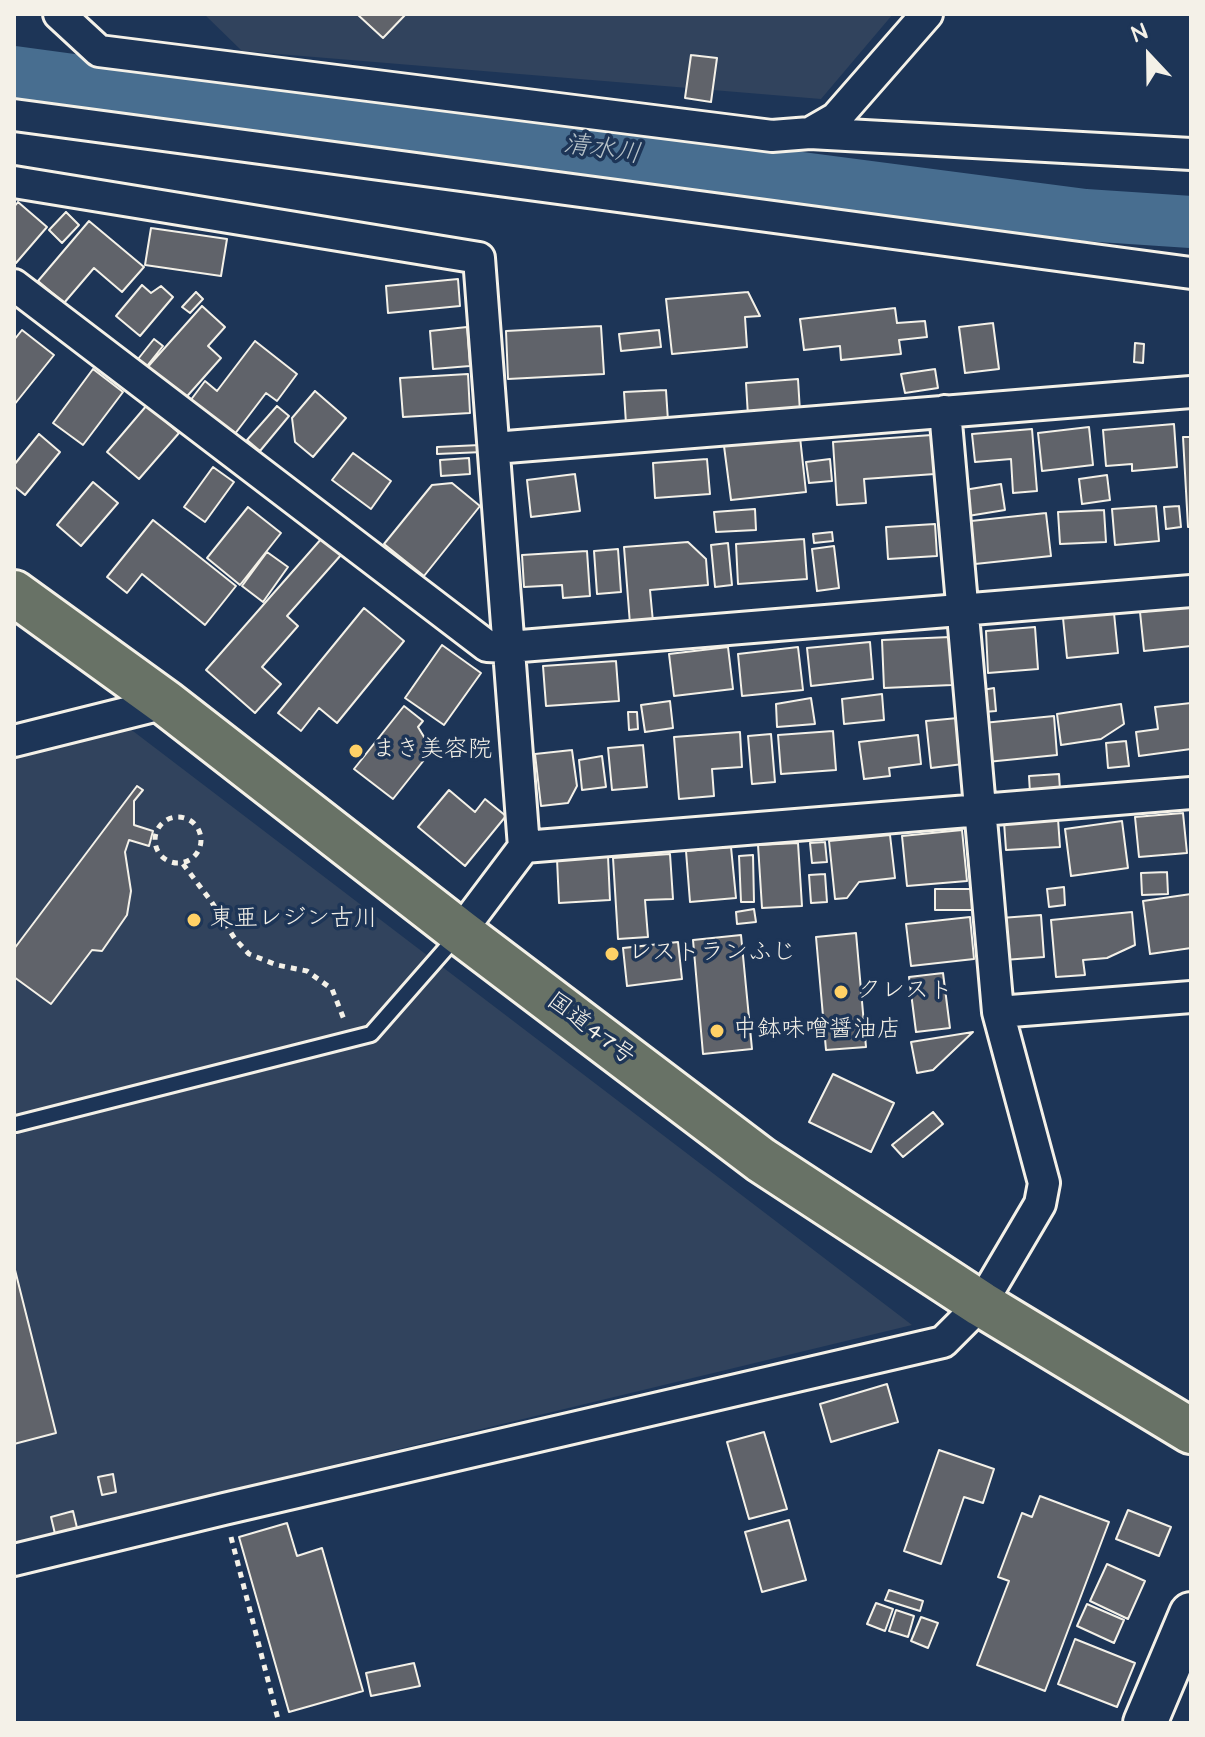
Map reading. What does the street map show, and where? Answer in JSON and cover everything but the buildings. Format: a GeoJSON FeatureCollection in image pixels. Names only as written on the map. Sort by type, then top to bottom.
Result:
{"type":"FeatureCollection","features":[{"type":"Feature","properties":{"kind":"highway","name":"国道47号"},"geometry":{"type":"LineString","coordinates":[[14,593],[166,703],[460,932],[761,1160],[981,1304],[1191,1431]]}},
{"type":"Feature","properties":{"kind":"street"},"geometry":{"type":"LineString","coordinates":[[59,14],[99,51],[772,136],[810,133],[1191,154]]}},
{"type":"Feature","properties":{"kind":"street"},"geometry":{"type":"LineString","coordinates":[[810,133],[836,118],[927,14]]}},
{"type":"Feature","properties":{"kind":"street"},"geometry":{"type":"LineString","coordinates":[[14,115],[1191,273]]}},
{"type":"Feature","properties":{"kind":"street"},"geometry":{"type":"LineString","coordinates":[[14,182],[479,258],[524,847],[460,932]]}},
{"type":"Feature","properties":{"kind":"street"},"geometry":{"type":"LineString","coordinates":[[14,285],[487,646],[509,647],[1191,591]]}},
{"type":"Feature","properties":{"kind":"street"},"geometry":{"type":"LineString","coordinates":[[494,448],[1191,392]]}},
{"type":"Feature","properties":{"kind":"street"},"geometry":{"type":"LineString","coordinates":[[14,1560],[943,1342],[981,1304],[1040,1204],[1044,1183],[998,1012],[945,411]]}},
{"type":"Feature","properties":{"kind":"street"},"geometry":{"type":"LineString","coordinates":[[14,741],[166,703]]}},
{"type":"Feature","properties":{"kind":"street"},"geometry":{"type":"LineString","coordinates":[[524,847],[1191,793]]}},
{"type":"Feature","properties":{"kind":"street"},"geometry":{"type":"LineString","coordinates":[[998,1012],[1191,997]]}},
{"type":"Feature","properties":{"kind":"street"},"geometry":{"type":"LineString","coordinates":[[1145,1723],[1191,1614]]}},
{"type":"Feature","properties":{"kind":"lane"},"geometry":{"type":"LineString","coordinates":[[16,1124],[371,1034],[460,932]]}},
{"type":"Feature","properties":{"kind":"path"},"geometry":{"type":"LineString","coordinates":[[179,817],[193,823],[202,842],[196,856],[183,864],[175,864],[161,856],[155,842],[160,826],[179,817]]}},
{"type":"Feature","properties":{"kind":"path"},"geometry":{"type":"LineString","coordinates":[[183,864],[235,939],[249,954],[277,965],[307,971],[332,989],[352,1039]]}},
{"type":"Feature","properties":{"kind":"path"},"geometry":{"type":"LineString","coordinates":[[224,1509],[279,1723]]}},
{"type":"Feature","properties":{"kind":"shaded area"},"geometry":{"type":"Polygon","coordinates":[[[204,14],[893,14],[821,99],[242,51],[204,14]]]}},
{"type":"Feature","properties":{"kind":"shaded area"},"geometry":{"type":"Polygon","coordinates":[[[129,728],[912,1325],[14,1542],[14,757],[129,728]]]}},
{"type":"Feature","properties":{"kind":"waterway","name":"清水川"},"geometry":{"type":"LineString","coordinates":[[14,72],[1085,215],[1191,222]]}},
{"type":"Feature","properties":{"kind":"place","name":"まき美容院"},"geometry":{"type":"Point","coordinates":[356,751]}},
{"type":"Feature","properties":{"kind":"place","name":"東亜レジン古川"},"geometry":{"type":"Point","coordinates":[194,920]}},
{"type":"Feature","properties":{"kind":"place","name":"レストランふじ"},"geometry":{"type":"Point","coordinates":[612,954]}},
{"type":"Feature","properties":{"kind":"place","name":"クレスト"},"geometry":{"type":"Point","coordinates":[841,992]}},
{"type":"Feature","properties":{"kind":"place","name":"中鉢味噌醤油店"},"geometry":{"type":"Point","coordinates":[717,1031]}}]}
